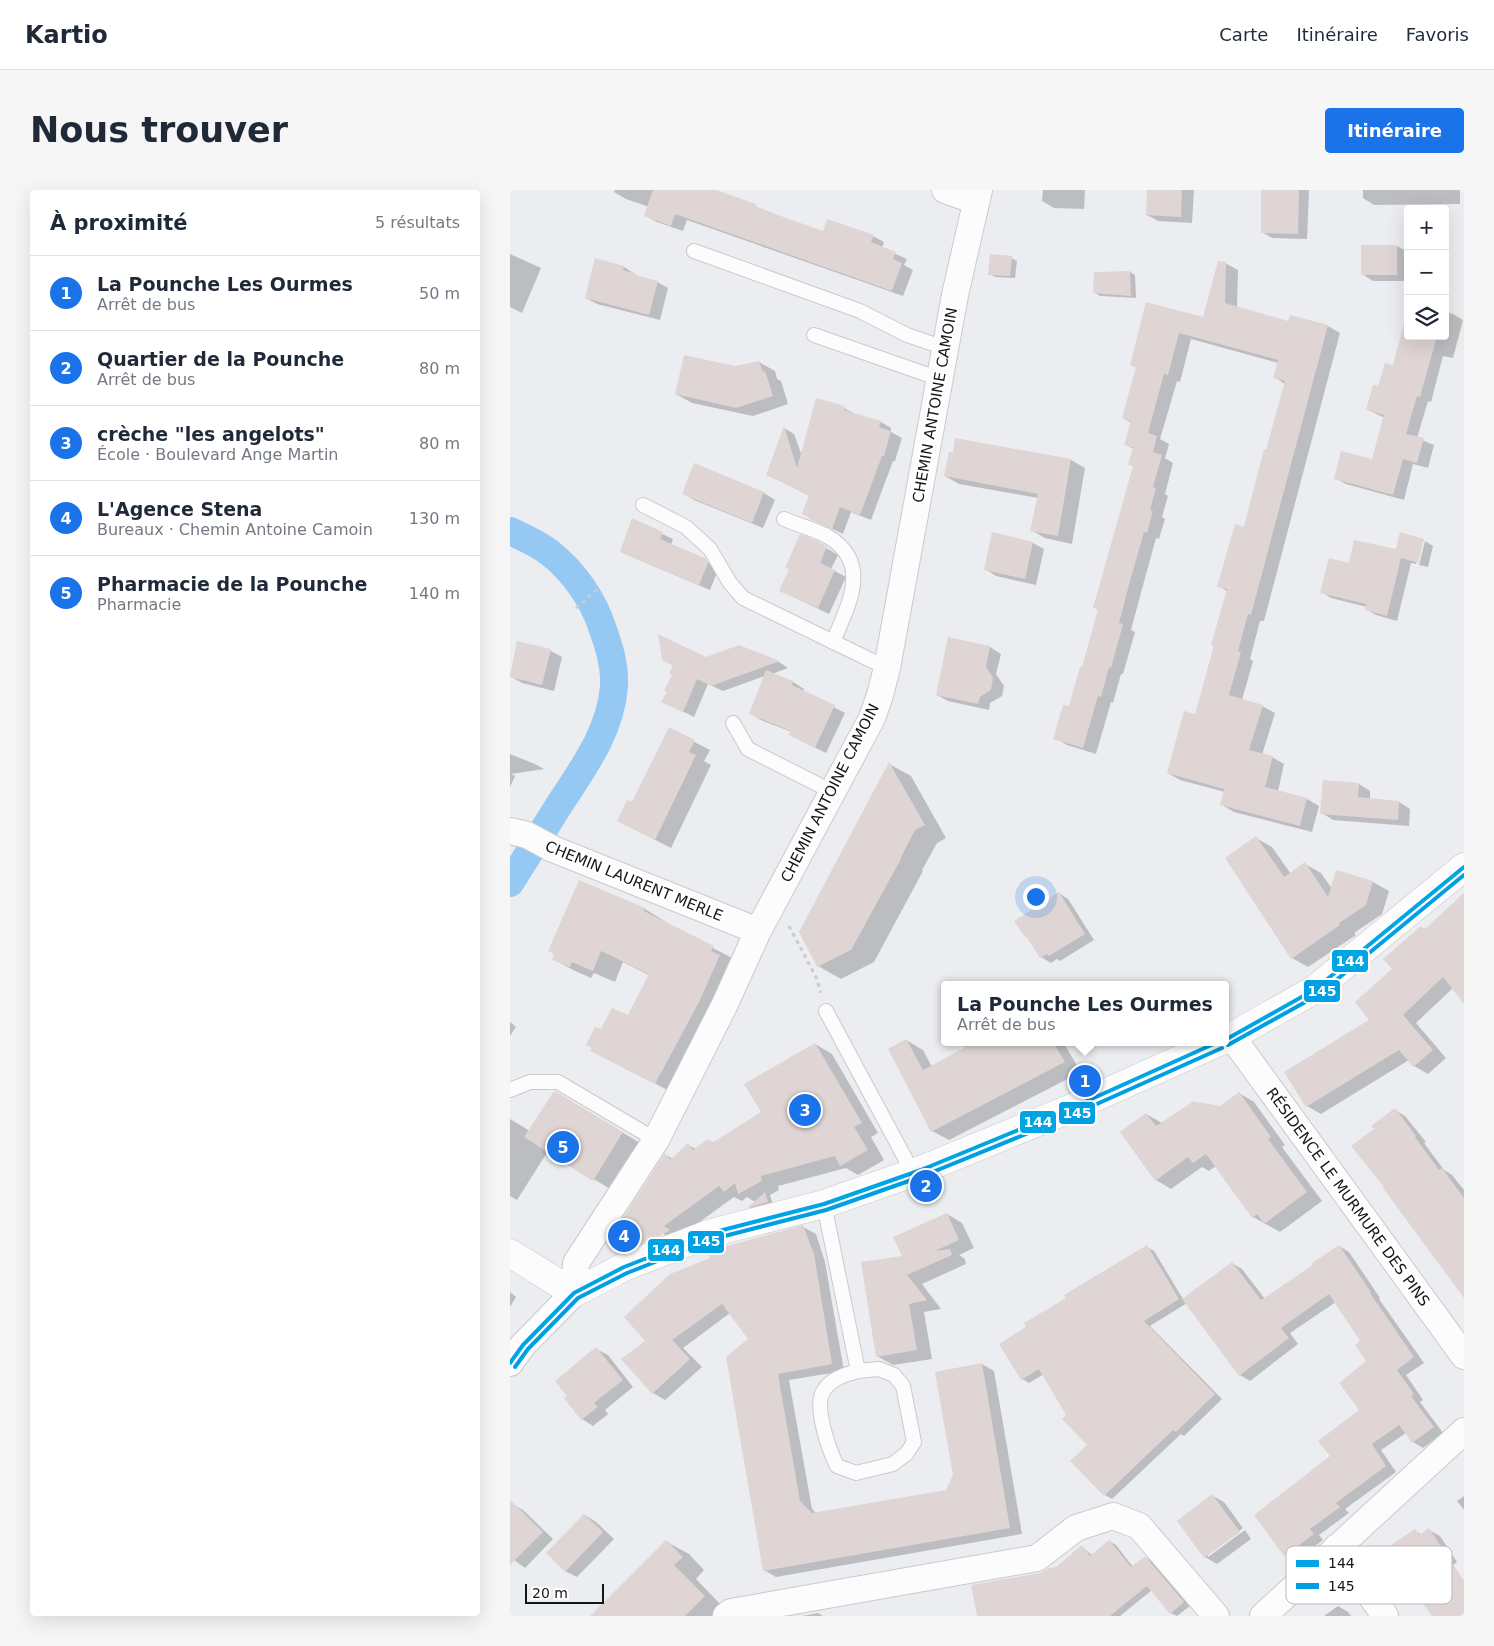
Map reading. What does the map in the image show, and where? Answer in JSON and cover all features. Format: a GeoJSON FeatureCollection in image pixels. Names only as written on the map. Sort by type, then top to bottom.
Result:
{"type":"FeatureCollection","features":[{"type":"Feature","properties":{"kind":"street"},"geometry":{"type":"LineString","coordinates":[[945,190],[977,196]]}},
{"type":"Feature","properties":{"kind":"street","name":"CHEMIN ANTOINE CAMOIN"},"geometry":{"type":"LineString","coordinates":[[574,1293],[576,1263],[656,1140],[724,1006],[763,922],[872,718],[880,695],[886,668],[940,378],[977,196]]}},
{"type":"Feature","properties":{"kind":"street","name":"CHEMIN LAURENT MERLE"},"geometry":{"type":"LineString","coordinates":[[518,833],[553,849],[763,922]]}},
{"type":"Feature","properties":{"kind":"street"},"geometry":{"type":"LineString","coordinates":[[1229,1038],[1314,990],[1460,878]]}},
{"type":"Feature","properties":{"kind":"street","name":"RÉSIDENCE LE MURMURE DES PINS"},"geometry":{"type":"LineString","coordinates":[[1229,1045],[1464,1356]]}},
{"type":"Feature","properties":{"kind":"street"},"geometry":{"type":"LineString","coordinates":[[510,1363],[523,1345],[574,1293],[624,1267],[711,1234],[824,1204],[913,1173],[1067,1110],[1211,1046]]}},
{"type":"Feature","properties":{"kind":"street"},"geometry":{"type":"LineString","coordinates":[[510,1253],[574,1293]]}},
{"type":"Feature","properties":{"kind":"street"},"geometry":{"type":"LineString","coordinates":[[1338,1546],[1464,1431]]}},
{"type":"Feature","properties":{"kind":"street"},"geometry":{"type":"LineString","coordinates":[[726,1616],[731,1612],[1037,1558],[1076,1528],[1113,1516],[1139,1526],[1216,1616]]}},
{"type":"Feature","properties":{"kind":"street"},"geometry":{"type":"LineString","coordinates":[[1263,1616],[1286,1595]]}},
{"type":"Feature","properties":{"kind":"street"},"geometry":{"type":"LineString","coordinates":[[1377,1604],[1385,1616]]}},
{"type":"Feature","properties":{"kind":"lane"},"geometry":{"type":"LineString","coordinates":[[694,251],[860,311],[907,335],[946,348]]}},
{"type":"Feature","properties":{"kind":"lane"},"geometry":{"type":"LineString","coordinates":[[814,335],[940,378]]}},
{"type":"Feature","properties":{"kind":"lane"},"geometry":{"type":"LineString","coordinates":[[643,505],[686,527],[710,549],[742,598],[886,668]]}},
{"type":"Feature","properties":{"kind":"lane"},"geometry":{"type":"LineString","coordinates":[[784,519],[828,537],[849,555],[854,580],[853,592],[833,642]]}},
{"type":"Feature","properties":{"kind":"lane"},"geometry":{"type":"LineString","coordinates":[[733,723],[748,749],[833,792]]}},
{"type":"Feature","properties":{"kind":"lane"},"geometry":{"type":"LineString","coordinates":[[826,1011],[913,1173]]}},
{"type":"Feature","properties":{"kind":"lane"},"geometry":{"type":"LineString","coordinates":[[510,1090],[530,1082],[558,1082],[656,1140]]}},
{"type":"Feature","properties":{"kind":"lane"},"geometry":{"type":"LineString","coordinates":[[824,1204],[858,1371]]}},
{"type":"Feature","properties":{"kind":"lane"},"geometry":{"type":"LineString","coordinates":[[879,1369],[894,1375],[903,1386],[914,1442],[907,1452],[893,1464],[856,1473],[837,1466],[830,1452],[820,1408],[823,1391],[836,1378],[858,1371],[879,1369]]}},
{"type":"Feature","properties":{"kind":"path"},"geometry":{"type":"LineString","coordinates":[[576,608],[600,587]]}},
{"type":"Feature","properties":{"kind":"path"},"geometry":{"type":"LineString","coordinates":[[763,922],[786,917],[816,977],[826,1011]]}},
{"type":"Feature","properties":{"kind":"water"},"geometry":{"type":"Polygon","coordinates":[[[510,521],[532,531],[562,552],[592,588],[578,598],[547,564],[510,539],[510,521]]]}},
{"type":"Feature","properties":{"kind":"building"},"geometry":{"type":"Polygon","coordinates":[[[653,190],[716,190],[756,204],[755,207],[823,231],[827,219],[874,235],[871,242],[896,252],[893,259],[902,263],[892,291],[675,214],[671,226],[644,216],[653,190]]]}},
{"type":"Feature","properties":{"kind":"building"},"geometry":{"type":"Polygon","coordinates":[[[1147,190],[1182,190],[1181,217],[1146,215],[1147,190]]]}},
{"type":"Feature","properties":{"kind":"building"},"geometry":{"type":"Polygon","coordinates":[[[1261,190],[1299,190],[1298,234],[1261,233],[1261,190]]]}},
{"type":"Feature","properties":{"kind":"building"},"geometry":{"type":"Polygon","coordinates":[[[1361,245],[1397,245],[1397,275],[1361,275],[1361,245]]]}},
{"type":"Feature","properties":{"kind":"building"},"geometry":{"type":"Polygon","coordinates":[[[990,254],[1012,256],[1010,276],[988,275],[990,254]]]}},
{"type":"Feature","properties":{"kind":"building"},"geometry":{"type":"Polygon","coordinates":[[[595,258],[624,266],[623,270],[658,281],[649,315],[585,298],[595,258]]]}},
{"type":"Feature","properties":{"kind":"building"},"geometry":{"type":"Polygon","coordinates":[[[1218,261],[1226,262],[1225,303],[1288,321],[1290,315],[1328,325],[1251,615],[1248,614],[1238,651],[1241,652],[1229,695],[1263,705],[1249,750],[1273,756],[1265,787],[1307,798],[1300,826],[1220,805],[1224,789],[1167,773],[1184,711],[1195,714],[1214,646],[1211,645],[1227,589],[1217,587],[1235,524],[1244,527],[1264,449],[1266,450],[1285,381],[1273,378],[1278,360],[1179,333],[1168,375],[1164,374],[1148,433],[1157,436],[1153,452],[1162,455],[1153,487],[1156,488],[1150,510],[1153,511],[1147,533],[1144,532],[1130,581],[1119,623],[1123,624],[1111,668],[1109,667],[1101,697],[1098,696],[1083,748],[1053,739],[1063,705],[1069,706],[1080,667],[1082,667],[1098,609],[1093,608],[1133,466],[1128,465],[1133,447],[1124,445],[1131,421],[1122,418],[1136,367],[1130,365],[1146,302],[1203,317],[1218,261]]]}},
{"type":"Feature","properties":{"kind":"building"},"geometry":{"type":"Polygon","coordinates":[[[1130,271],[1131,296],[1093,293],[1094,272],[1130,271]]]}},
{"type":"Feature","properties":{"kind":"building"},"geometry":{"type":"Polygon","coordinates":[[[1404,323],[1404,340],[1436,340],[1420,397],[1417,396],[1406,434],[1424,438],[1417,463],[1403,459],[1393,495],[1334,479],[1341,451],[1372,459],[1384,415],[1366,410],[1373,385],[1378,386],[1385,363],[1393,365],[1404,323]]]}},
{"type":"Feature","properties":{"kind":"building"},"geometry":{"type":"Polygon","coordinates":[[[684,355],[735,366],[759,361],[763,372],[765,371],[773,396],[736,408],[675,394],[684,355]]]}},
{"type":"Feature","properties":{"kind":"building"},"geometry":{"type":"Polygon","coordinates":[[[816,398],[845,406],[844,410],[881,421],[879,427],[891,431],[884,456],[882,456],[860,515],[840,507],[832,529],[802,514],[809,495],[766,475],[784,426],[797,468],[816,398]]]}},
{"type":"Feature","properties":{"kind":"building"},"geometry":{"type":"Polygon","coordinates":[[[955,438],[1071,459],[1058,536],[1030,531],[1038,494],[944,476],[949,452],[953,453],[955,438]]]}},
{"type":"Feature","properties":{"kind":"building"},"geometry":{"type":"Polygon","coordinates":[[[694,463],[764,492],[752,523],[682,494],[694,463]]]}},
{"type":"Feature","properties":{"kind":"building"},"geometry":{"type":"Polygon","coordinates":[[[632,518],[663,532],[660,539],[705,558],[708,563],[699,585],[620,552],[632,518]]]}},
{"type":"Feature","properties":{"kind":"building"},"geometry":{"type":"Polygon","coordinates":[[[992,532],[1033,542],[1025,579],[984,570],[992,532]]]}},
{"type":"Feature","properties":{"kind":"building"},"geometry":{"type":"Polygon","coordinates":[[[1400,532],[1424,539],[1418,563],[1401,558],[1387,616],[1365,610],[1366,604],[1320,593],[1329,558],[1349,563],[1354,540],[1396,549],[1400,532]]]}},
{"type":"Feature","properties":{"kind":"building"},"geometry":{"type":"Polygon","coordinates":[[[800,534],[818,541],[827,547],[820,563],[835,570],[818,608],[779,591],[789,569],[785,568],[800,534]]]}},
{"type":"Feature","properties":{"kind":"building"},"geometry":{"type":"Polygon","coordinates":[[[658,634],[706,657],[739,645],[780,661],[711,686],[697,679],[683,712],[661,702],[667,692],[664,691],[672,675],[669,673],[673,666],[662,660],[658,634]]]}},
{"type":"Feature","properties":{"kind":"building"},"geometry":{"type":"Polygon","coordinates":[[[948,637],[990,646],[986,667],[993,678],[991,690],[980,697],[978,704],[936,695],[948,637]]]}},
{"type":"Feature","properties":{"kind":"building"},"geometry":{"type":"Polygon","coordinates":[[[517,641],[551,649],[542,685],[510,677],[517,641]]]}},
{"type":"Feature","properties":{"kind":"building"},"geometry":{"type":"Polygon","coordinates":[[[766,670],[793,681],[792,685],[835,705],[815,748],[789,735],[791,731],[749,714],[766,670]]]}},
{"type":"Feature","properties":{"kind":"building"},"geometry":{"type":"Polygon","coordinates":[[[669,727],[695,740],[689,752],[696,755],[655,840],[617,821],[627,800],[632,802],[669,727]]]}},
{"type":"Feature","properties":{"kind":"building"},"geometry":{"type":"Polygon","coordinates":[[[889,762],[925,825],[915,830],[851,950],[817,967],[799,932],[889,762]]]}},
{"type":"Feature","properties":{"kind":"building"},"geometry":{"type":"Polygon","coordinates":[[[1323,780],[1359,783],[1358,797],[1399,801],[1398,820],[1320,814],[1323,780]]]}},
{"type":"Feature","properties":{"kind":"building"},"geometry":{"type":"Polygon","coordinates":[[[1256,836],[1284,877],[1305,862],[1328,897],[1336,870],[1373,881],[1366,905],[1291,959],[1225,858],[1256,836]]]}},
{"type":"Feature","properties":{"kind":"building"},"geometry":{"type":"Polygon","coordinates":[[[579,880],[645,908],[644,911],[714,946],[711,951],[720,955],[699,1002],[655,1084],[590,1051],[592,1048],[586,1045],[595,1027],[601,1029],[612,1008],[628,1015],[649,974],[601,951],[593,971],[572,962],[570,967],[552,960],[554,954],[548,951],[579,880]]]}},
{"type":"Feature","properties":{"kind":"building"},"geometry":{"type":"Polygon","coordinates":[[[1059,892],[1085,934],[1049,956],[1047,954],[1040,958],[1014,921],[1059,892]]]}},
{"type":"Feature","properties":{"kind":"building"},"geometry":{"type":"Polygon","coordinates":[[[1464,893],[1464,1004],[1443,977],[1403,1015],[1433,1050],[1413,1067],[1399,1050],[1306,1107],[1284,1072],[1369,1020],[1355,1002],[1392,969],[1383,959],[1421,926],[1424,930],[1464,893]]]}},
{"type":"Feature","properties":{"kind":"building"},"geometry":{"type":"Polygon","coordinates":[[[906,1039],[923,1070],[968,1046],[1055,1046],[1065,1062],[931,1132],[888,1049],[906,1039]]]}},
{"type":"Feature","properties":{"kind":"building"},"geometry":{"type":"Polygon","coordinates":[[[815,1043],[862,1123],[854,1127],[868,1150],[840,1166],[835,1156],[761,1176],[762,1181],[738,1194],[735,1183],[724,1192],[719,1186],[664,1226],[670,1230],[658,1237],[622,1251],[608,1241],[665,1153],[670,1160],[688,1143],[693,1150],[708,1139],[712,1143],[761,1112],[744,1084],[815,1043]]]}},
{"type":"Feature","properties":{"kind":"building"},"geometry":{"type":"Polygon","coordinates":[[[554,1091],[623,1132],[593,1181],[524,1137],[554,1091]]]}},
{"type":"Feature","properties":{"kind":"building"},"geometry":{"type":"Polygon","coordinates":[[[1239,1092],[1271,1137],[1268,1139],[1307,1192],[1264,1224],[1257,1214],[1252,1218],[1206,1154],[1193,1163],[1188,1157],[1155,1181],[1120,1132],[1146,1113],[1156,1126],[1194,1101],[1220,1106],[1239,1092]]]}},
{"type":"Feature","properties":{"kind":"building"},"geometry":{"type":"Polygon","coordinates":[[[1395,1108],[1439,1170],[1442,1168],[1464,1198],[1464,1298],[1384,1187],[1351,1146],[1374,1129],[1371,1126],[1395,1108]]]}},
{"type":"Feature","properties":{"kind":"building"},"geometry":{"type":"Polygon","coordinates":[[[765,1192],[768,1202],[747,1208],[765,1192]]]}},
{"type":"Feature","properties":{"kind":"building"},"geometry":{"type":"Polygon","coordinates":[[[947,1213],[959,1240],[935,1251],[950,1249],[952,1255],[907,1275],[927,1300],[909,1304],[917,1350],[876,1357],[861,1262],[902,1256],[893,1237],[947,1213]]]}},
{"type":"Feature","properties":{"kind":"building"},"geometry":{"type":"Polygon","coordinates":[[[803,1225],[814,1254],[832,1364],[778,1374],[800,1501],[812,1513],[946,1490],[953,1475],[935,1372],[982,1363],[1010,1528],[763,1571],[726,1357],[748,1339],[722,1304],[672,1340],[690,1359],[652,1394],[621,1359],[645,1341],[624,1317],[670,1274],[710,1258],[706,1252],[803,1225]]]}},
{"type":"Feature","properties":{"kind":"building"},"geometry":{"type":"Polygon","coordinates":[[[1147,1245],[1179,1299],[1144,1321],[1215,1394],[1176,1432],[1173,1430],[1104,1496],[1070,1461],[1087,1445],[1062,1419],[1066,1415],[1039,1369],[1021,1380],[999,1344],[1026,1327],[1024,1323],[1066,1298],[1064,1295],[1147,1245]]]}},
{"type":"Feature","properties":{"kind":"building"},"geometry":{"type":"Polygon","coordinates":[[[1339,1245],[1414,1357],[1397,1370],[1414,1394],[1411,1396],[1434,1427],[1412,1443],[1399,1425],[1372,1444],[1386,1466],[1336,1503],[1340,1507],[1310,1529],[1314,1534],[1298,1546],[1286,1546],[1286,1555],[1284,1556],[1254,1515],[1330,1456],[1318,1441],[1359,1410],[1339,1383],[1366,1361],[1355,1345],[1360,1341],[1329,1294],[1281,1328],[1289,1338],[1239,1376],[1182,1299],[1232,1262],[1261,1300],[1313,1265],[1312,1263],[1339,1245]]]}},
{"type":"Feature","properties":{"kind":"building"},"geometry":{"type":"Polygon","coordinates":[[[596,1347],[623,1380],[594,1403],[598,1407],[581,1420],[564,1398],[567,1396],[555,1381],[596,1347]]]}},
{"type":"Feature","properties":{"kind":"building"},"geometry":{"type":"Polygon","coordinates":[[[1212,1494],[1240,1532],[1204,1558],[1177,1521],[1212,1494]]]}},
{"type":"Feature","properties":{"kind":"building"},"geometry":{"type":"Polygon","coordinates":[[[510,1500],[543,1532],[510,1565],[510,1500]]]}},
{"type":"Feature","properties":{"kind":"building"},"geometry":{"type":"Polygon","coordinates":[[[584,1514],[603,1532],[565,1572],[546,1553],[584,1514]]]}},
{"type":"Feature","properties":{"kind":"building"},"geometry":{"type":"Polygon","coordinates":[[[1429,1528],[1441,1546],[1391,1545],[1415,1529],[1419,1535],[1429,1528]]]}},
{"type":"Feature","properties":{"kind":"building"},"geometry":{"type":"Polygon","coordinates":[[[666,1540],[683,1557],[674,1565],[705,1596],[685,1616],[590,1616],[666,1540]]]}},
{"type":"Feature","properties":{"kind":"building"},"geometry":{"type":"Polygon","coordinates":[[[1109,1540],[1131,1567],[1145,1556],[1184,1602],[1170,1614],[1147,1586],[1110,1616],[977,1616],[971,1585],[1040,1573],[1049,1568],[1056,1567],[1082,1545],[1090,1556],[1109,1540]]]}},
{"type":"Feature","properties":{"kind":"building"},"geometry":{"type":"Polygon","coordinates":[[[1452,1563],[1464,1581],[1464,1616],[1432,1616],[1423,1604],[1452,1604],[1452,1563]]]}},
{"type":"Feature","properties":{"kind":"waterway"},"geometry":{"type":"LineString","coordinates":[[510,531],[550,553],[567,568],[581,586],[588,596],[605,634],[614,671],[612,702],[602,733],[579,775],[510,883]]}},
{"type":"Feature","properties":{"kind":"transit line","name":"144"},"geometry":{"type":"LineString","coordinates":[[1229,1038],[1314,990],[1464,867]]}},
{"type":"Feature","properties":{"kind":"transit line","name":"145"},"geometry":{"type":"LineString","coordinates":[[1229,1044],[1318,995],[1464,875]]}},
{"type":"Feature","properties":{"kind":"transit line","name":"144"},"geometry":{"type":"LineString","coordinates":[[510,1363],[523,1345],[574,1293],[624,1267],[711,1233],[824,1204],[921,1170],[1067,1110],[1209,1046]]}},
{"type":"Feature","properties":{"kind":"transit line","name":"145"},"geometry":{"type":"LineString","coordinates":[[515,1367],[528,1349],[578,1298],[627,1273],[713,1239],[826,1210],[923,1176],[1070,1116],[1222,1048]]}},
{"type":"Feature","properties":{"kind":"place","name":"La Pounche Les Ourmes"},"geometry":{"type":"Point","coordinates":[1085,1081]}},
{"type":"Feature","properties":{"kind":"place","name":"crèche \"les angelots\""},"geometry":{"type":"Point","coordinates":[805,1110]}},
{"type":"Feature","properties":{"kind":"place","name":"Pharmacie de la Pounche"},"geometry":{"type":"Point","coordinates":[563,1147]}},
{"type":"Feature","properties":{"kind":"place","name":"Quartier de la Pounche"},"geometry":{"type":"Point","coordinates":[926,1186]}},
{"type":"Feature","properties":{"kind":"place","name":"L'Agence Stena"},"geometry":{"type":"Point","coordinates":[624,1236]}}]}
